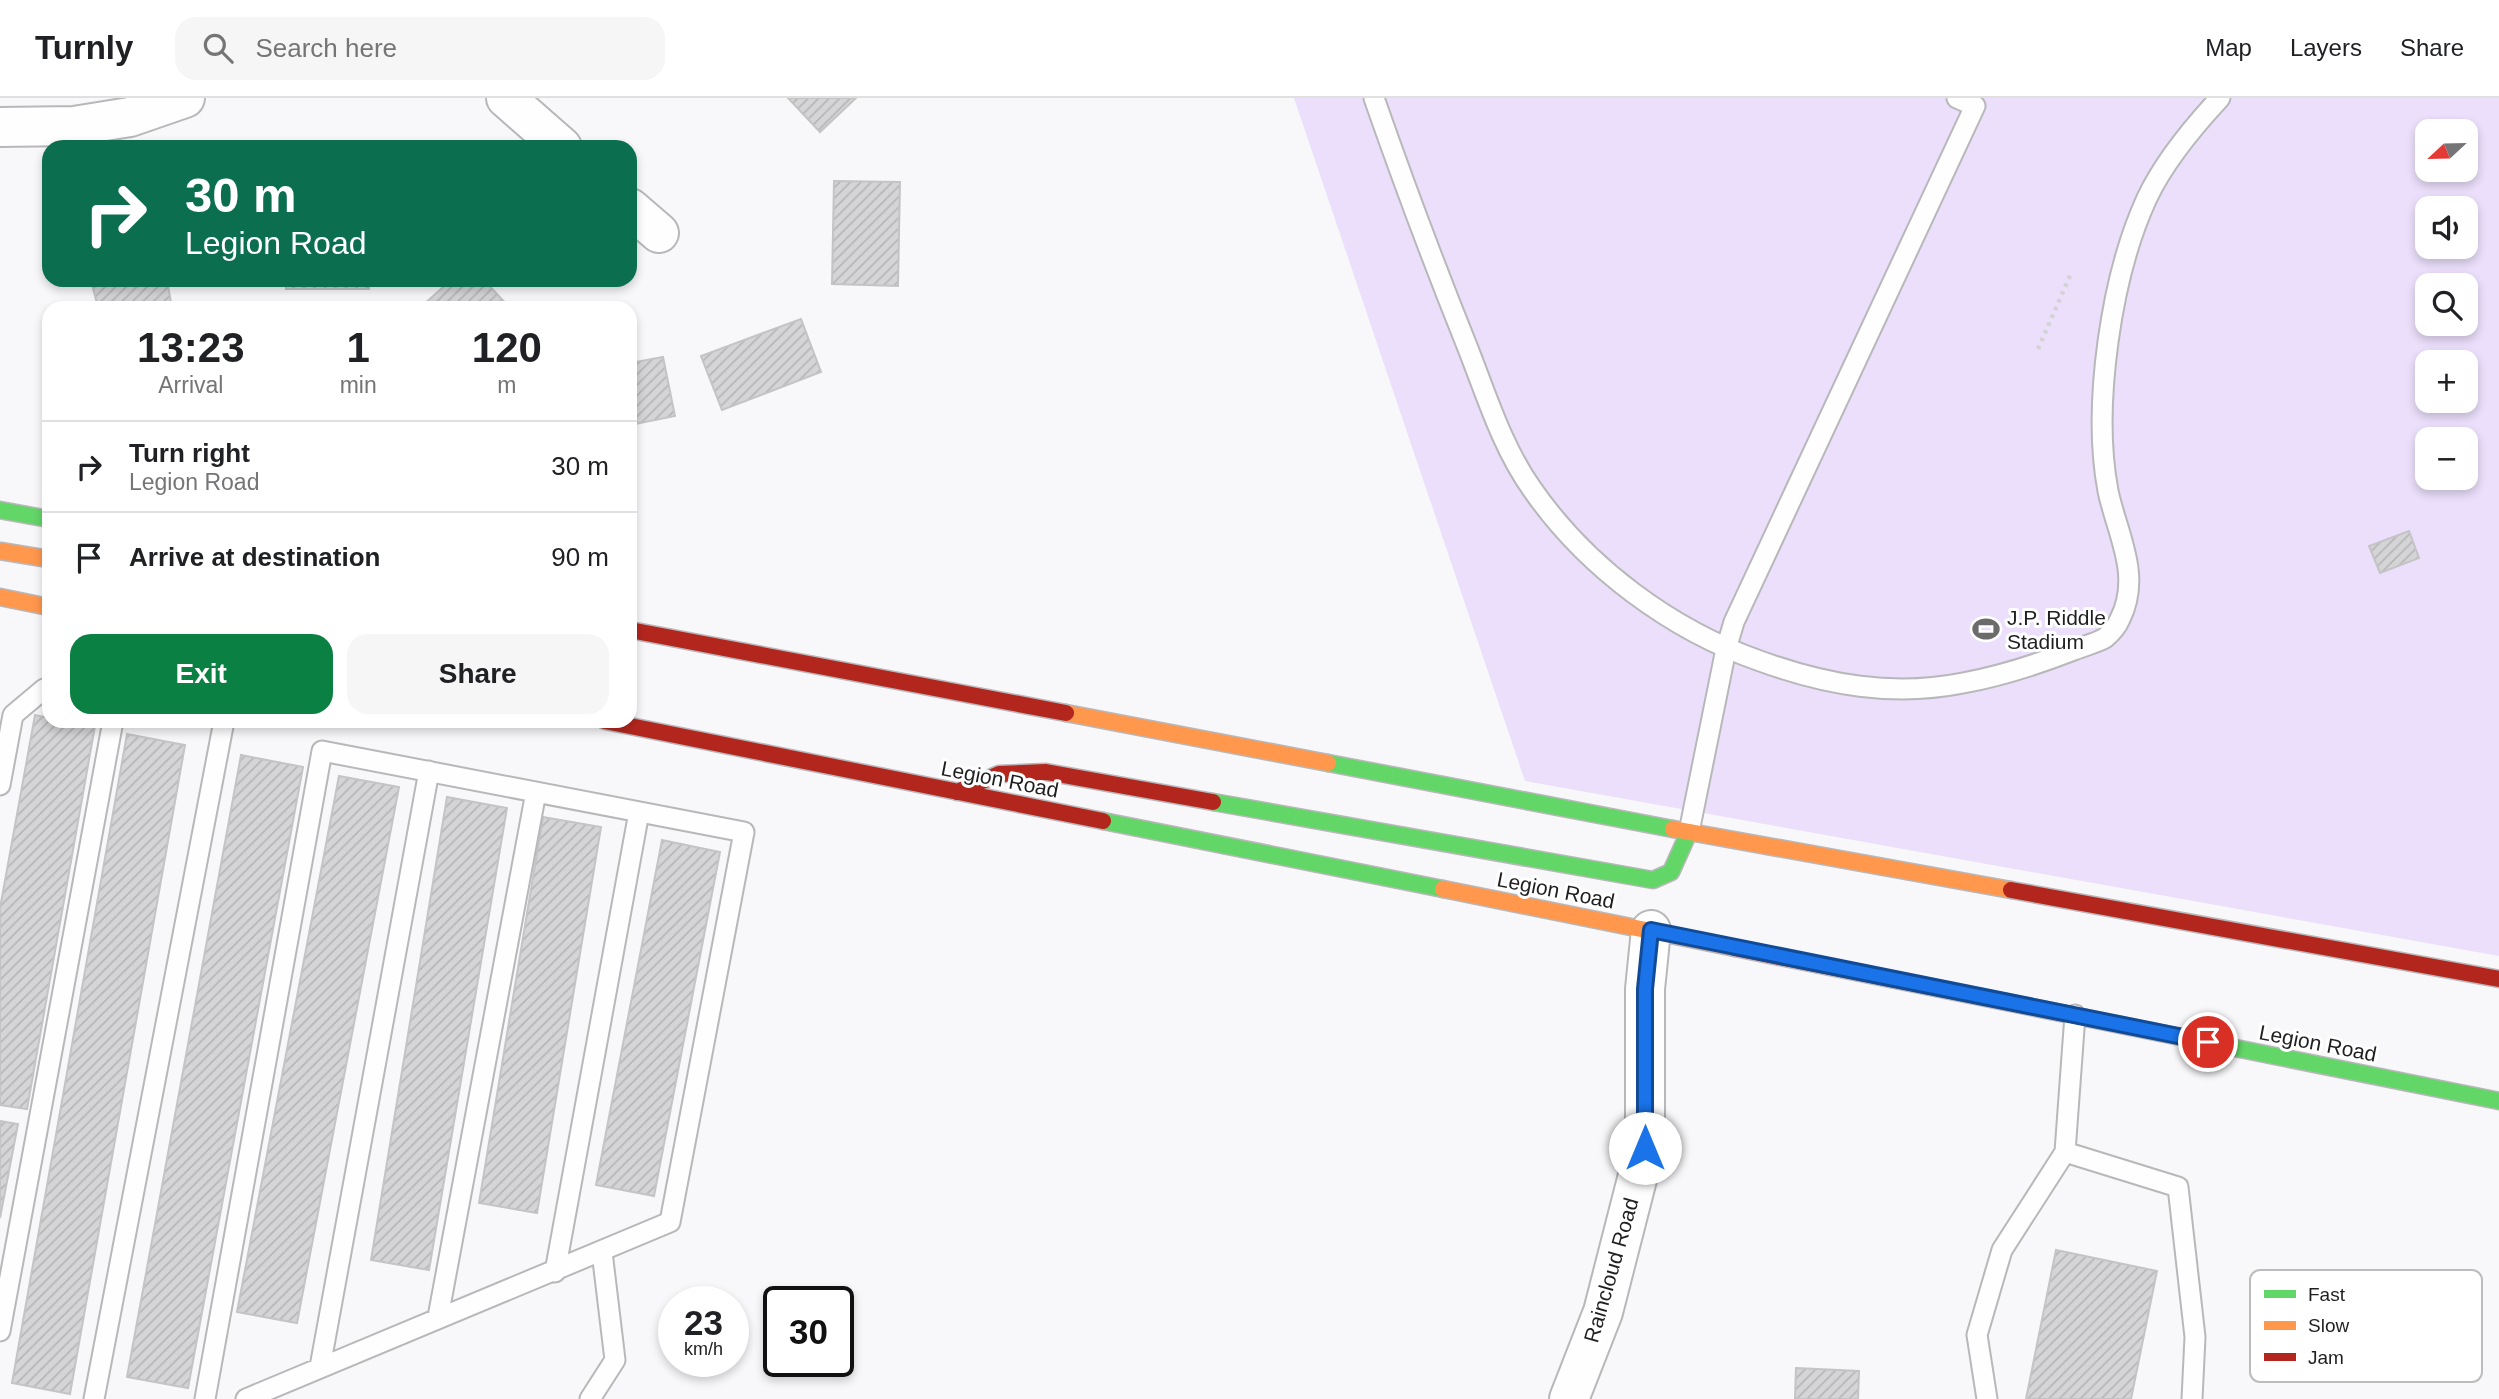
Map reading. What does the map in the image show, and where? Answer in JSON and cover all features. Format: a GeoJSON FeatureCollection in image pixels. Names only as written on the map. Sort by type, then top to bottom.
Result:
{"type":"FeatureCollection","features":[{"type":"Feature","properties":{"kind":"main road"},"geometry":{"type":"LineString","coordinates":[[0,510],[42,518]]}},
{"type":"Feature","properties":{"kind":"main road"},"geometry":{"type":"LineString","coordinates":[[0,551],[42,558]]}},
{"type":"Feature","properties":{"kind":"main road"},"geometry":{"type":"LineString","coordinates":[[0,597],[42,606]]}},
{"type":"Feature","properties":{"kind":"main road"},"geometry":{"type":"LineString","coordinates":[[637,631],[1689,832],[2499,979]]}},
{"type":"Feature","properties":{"kind":"main road","name":"Legion Road"},"geometry":{"type":"LineString","coordinates":[[637,728],[2499,1101]]}},
{"type":"Feature","properties":{"kind":"main road"},"geometry":{"type":"LineString","coordinates":[[957,792],[999,774],[1046,772],[1653,880],[1671,872],[1689,832]]}},
{"type":"Feature","properties":{"kind":"street"},"geometry":{"type":"LineString","coordinates":[[0,127],[74,126],[130,117],[185,98]]}},
{"type":"Feature","properties":{"kind":"street"},"geometry":{"type":"LineString","coordinates":[[506,98],[554,140]]}},
{"type":"Feature","properties":{"kind":"street"},"geometry":{"type":"LineString","coordinates":[[637,214],[659,233]]}},
{"type":"Feature","properties":{"kind":"street","name":"Raincloud Road"},"geometry":{"type":"LineString","coordinates":[[1569,1399],[1603,1312],[1645,1148],[1645,989],[1651,930]]}},
{"type":"Feature","properties":{"kind":"lane"},"geometry":{"type":"LineString","coordinates":[[1374,98],[1417,220],[1500,431],[1531,488],[1570,536],[1619,584],[1726,649],[1821,680],[1856,687],[1899,690],[1944,687],[1985,679],[2049,660],[2107,637],[2119,623],[2130,587],[2129,568],[2108,492],[2103,429],[2109,334],[2122,267],[2148,197],[2190,131],[2220,98]]}},
{"type":"Feature","properties":{"kind":"lane"},"geometry":{"type":"LineString","coordinates":[[1689,832],[1726,649],[1739,610],[1975,106],[1957,98]]}},
{"type":"Feature","properties":{"kind":"lane"},"geometry":{"type":"LineString","coordinates":[[0,785],[13,715],[42,691]]}},
{"type":"Feature","properties":{"kind":"lane"},"geometry":{"type":"LineString","coordinates":[[0,1331],[112,728]]}},
{"type":"Feature","properties":{"kind":"lane"},"geometry":{"type":"LineString","coordinates":[[94,1399],[223,728]]}},
{"type":"Feature","properties":{"kind":"lane"},"geometry":{"type":"LineString","coordinates":[[205,1399],[322,751],[744,832],[670,1222],[246,1399]]}},
{"type":"Feature","properties":{"kind":"lane"},"geometry":{"type":"LineString","coordinates":[[320,1367],[429,771]]}},
{"type":"Feature","properties":{"kind":"lane"},"geometry":{"type":"LineString","coordinates":[[439,1317],[536,792]]}},
{"type":"Feature","properties":{"kind":"lane"},"geometry":{"type":"LineString","coordinates":[[555,1272],[639,812]]}},
{"type":"Feature","properties":{"kind":"lane"},"geometry":{"type":"LineString","coordinates":[[1987,1399],[1977,1335],[2002,1250],[2065,1152],[2075,1015]]}},
{"type":"Feature","properties":{"kind":"lane"},"geometry":{"type":"LineString","coordinates":[[2065,1152],[2178,1187],[2195,1337],[2192,1399]]}},
{"type":"Feature","properties":{"kind":"lane"},"geometry":{"type":"LineString","coordinates":[[590,1399],[615,1360],[602,1252]]}},
{"type":"Feature","properties":{"kind":"path"},"geometry":{"type":"LineString","coordinates":[[2038,349],[2072,271]]}},
{"type":"Feature","properties":{"kind":"shaded area","name":"J.P. Riddle Stadium"},"geometry":{"type":"Polygon","coordinates":[[[1294,98],[2499,98],[2499,956],[1525,781],[1294,98]]]}},
{"type":"Feature","properties":{"kind":"building"},"geometry":{"type":"Polygon","coordinates":[[[788,98],[856,98],[820,132],[788,98]]]}},
{"type":"Feature","properties":{"kind":"building"},"geometry":{"type":"Polygon","coordinates":[[[834,181],[900,182],[898,286],[832,284],[834,181]]]}},
{"type":"Feature","properties":{"kind":"building"},"geometry":{"type":"Polygon","coordinates":[[[93,287],[168,287],[171,301],[96,301],[93,287]]]}},
{"type":"Feature","properties":{"kind":"building"},"geometry":{"type":"Polygon","coordinates":[[[286,287],[369,287],[369,289],[286,287]]]}},
{"type":"Feature","properties":{"kind":"building"},"geometry":{"type":"Polygon","coordinates":[[[443,287],[490,287],[504,301],[428,301],[443,287]]]}},
{"type":"Feature","properties":{"kind":"building"},"geometry":{"type":"Polygon","coordinates":[[[801,319],[821,372],[722,410],[701,356],[801,319]]]}},
{"type":"Feature","properties":{"kind":"building"},"geometry":{"type":"Polygon","coordinates":[[[663,357],[675,416],[637,424],[637,362],[663,357]]]}},
{"type":"Feature","properties":{"kind":"building"},"geometry":{"type":"Polygon","coordinates":[[[2409,531],[2419,558],[2380,573],[2369,546],[2409,531]]]}},
{"type":"Feature","properties":{"kind":"building"},"geometry":{"type":"Polygon","coordinates":[[[35,715],[42,716],[42,728],[95,728],[27,1109],[0,1105],[0,908],[35,715]]]}},
{"type":"Feature","properties":{"kind":"building"},"geometry":{"type":"Polygon","coordinates":[[[127,734],[185,745],[70,1394],[12,1383],[127,734]]]}},
{"type":"Feature","properties":{"kind":"building"},"geometry":{"type":"Polygon","coordinates":[[[241,755],[303,767],[188,1388],[127,1377],[241,755]]]}},
{"type":"Feature","properties":{"kind":"building"},"geometry":{"type":"Polygon","coordinates":[[[339,776],[399,787],[297,1323],[237,1312],[339,776]]]}},
{"type":"Feature","properties":{"kind":"building"},"geometry":{"type":"Polygon","coordinates":[[[447,797],[507,808],[429,1270],[371,1260],[447,797]]]}},
{"type":"Feature","properties":{"kind":"building"},"geometry":{"type":"Polygon","coordinates":[[[543,817],[601,827],[537,1213],[479,1203],[543,817]]]}},
{"type":"Feature","properties":{"kind":"building"},"geometry":{"type":"Polygon","coordinates":[[[662,840],[720,852],[654,1196],[596,1185],[662,840]]]}},
{"type":"Feature","properties":{"kind":"building"},"geometry":{"type":"Polygon","coordinates":[[[0,1121],[18,1124],[0,1218],[0,1121]]]}},
{"type":"Feature","properties":{"kind":"building"},"geometry":{"type":"Polygon","coordinates":[[[2056,1250],[2157,1271],[2131,1399],[2026,1399],[2056,1250]]]}},
{"type":"Feature","properties":{"kind":"building"},"geometry":{"type":"Polygon","coordinates":[[[1796,1368],[1859,1371],[1858,1399],[1795,1399],[1796,1368]]]}},
{"type":"Feature","properties":{"kind":"traffic: fast"},"geometry":{"type":"LineString","coordinates":[[0,510],[42,518]]}},
{"type":"Feature","properties":{"kind":"traffic: fast"},"geometry":{"type":"LineString","coordinates":[[1328,763],[1673,829]]}},
{"type":"Feature","properties":{"kind":"traffic: fast"},"geometry":{"type":"LineString","coordinates":[[1213,802],[1653,880],[1671,872],[1689,832]]}},
{"type":"Feature","properties":{"kind":"traffic: fast"},"geometry":{"type":"LineString","coordinates":[[1103,821],[1443,889]]}},
{"type":"Feature","properties":{"kind":"traffic: fast"},"geometry":{"type":"LineString","coordinates":[[2086,1018],[2499,1101]]}},
{"type":"Feature","properties":{"kind":"traffic: slow"},"geometry":{"type":"LineString","coordinates":[[0,551],[42,558]]}},
{"type":"Feature","properties":{"kind":"traffic: slow"},"geometry":{"type":"LineString","coordinates":[[0,597],[42,606]]}},
{"type":"Feature","properties":{"kind":"traffic: slow"},"geometry":{"type":"LineString","coordinates":[[1066,713],[1328,763]]}},
{"type":"Feature","properties":{"kind":"traffic: slow"},"geometry":{"type":"LineString","coordinates":[[1673,829],[2011,890]]}},
{"type":"Feature","properties":{"kind":"traffic: slow"},"geometry":{"type":"LineString","coordinates":[[1443,889],[1735,948]]}},
{"type":"Feature","properties":{"kind":"traffic: jam"},"geometry":{"type":"LineString","coordinates":[[637,631],[1066,713]]}},
{"type":"Feature","properties":{"kind":"traffic: jam"},"geometry":{"type":"LineString","coordinates":[[637,727],[1103,821]]}},
{"type":"Feature","properties":{"kind":"traffic: jam"},"geometry":{"type":"LineString","coordinates":[[957,792],[999,774],[1046,772],[1213,802]]}},
{"type":"Feature","properties":{"kind":"traffic: jam"},"geometry":{"type":"LineString","coordinates":[[2011,890],[2499,979]]}},
{"type":"Feature","properties":{"kind":"traffic: jam"},"geometry":{"type":"LineString","coordinates":[[1735,948],[2086,1018]]}},
{"type":"Feature","properties":{"kind":"place","name":"J.P. Riddle Stadium"},"geometry":{"type":"Point","coordinates":[1986,629]}},
{"type":"Feature","properties":{"kind":"route"},"geometry":{"type":"LineString","coordinates":[[1645,1148],[1645,989],[1651,930],[2208,1042]]}}]}
